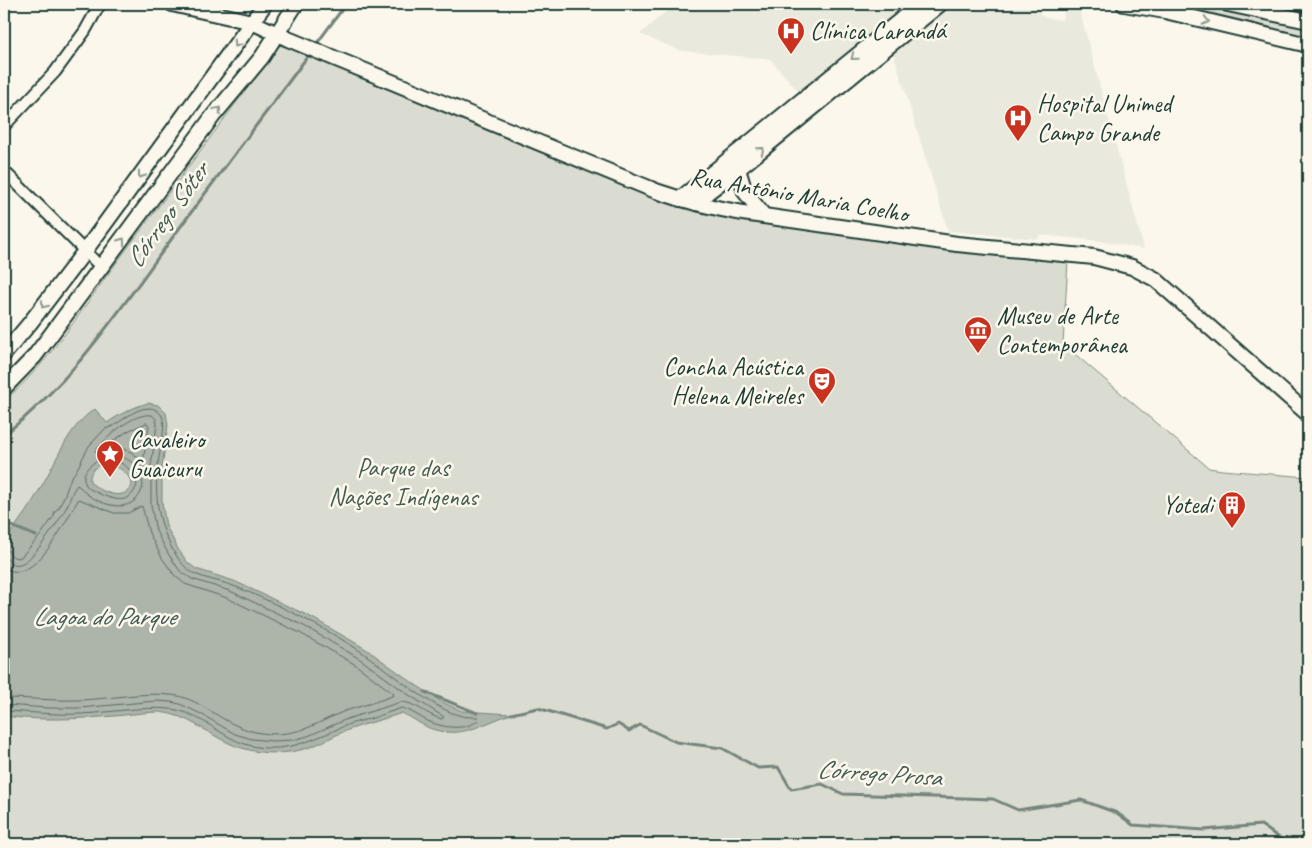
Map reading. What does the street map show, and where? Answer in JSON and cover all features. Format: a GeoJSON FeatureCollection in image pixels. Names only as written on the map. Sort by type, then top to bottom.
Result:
{"type":"FeatureCollection","features":[{"type":"Feature","properties":{"kind":"street"},"geometry":{"type":"LineString","coordinates":[[4,126],[55,72],[85,30],[100,4]]}},
{"type":"Feature","properties":{"kind":"street","name":"Rua Antônio Maria Coelho"},"geometry":{"type":"LineString","coordinates":[[172,4],[252,22],[328,56],[680,199],[719,209],[764,216],[957,244],[1094,257],[1132,267],[1155,279],[1308,414]]}},
{"type":"Feature","properties":{"kind":"street"},"geometry":{"type":"LineString","coordinates":[[4,354],[85,252],[265,4]]}},
{"type":"Feature","properties":{"kind":"street"},"geometry":{"type":"LineString","coordinates":[[4,388],[34,357],[102,268],[213,116],[262,57],[278,35],[296,4]]}},
{"type":"Feature","properties":{"kind":"street"},"geometry":{"type":"LineString","coordinates":[[680,199],[897,24],[919,4]]}},
{"type":"Feature","properties":{"kind":"street"},"geometry":{"type":"LineString","coordinates":[[696,203],[940,4]]}},
{"type":"Feature","properties":{"kind":"street"},"geometry":{"type":"LineString","coordinates":[[1124,4],[1165,11],[1308,45]]}},
{"type":"Feature","properties":{"kind":"street"},"geometry":{"type":"LineString","coordinates":[[1165,11],[1177,9],[1185,4]]}},
{"type":"Feature","properties":{"kind":"street"},"geometry":{"type":"LineString","coordinates":[[1228,4],[1308,21]]}},
{"type":"Feature","properties":{"kind":"street"},"geometry":{"type":"LineString","coordinates":[[738,170],[744,192],[764,216]]}},
{"type":"Feature","properties":{"kind":"street"},"geometry":{"type":"LineString","coordinates":[[4,171],[102,268]]}},
{"type":"Feature","properties":{"kind":"shaded area","name":"Clínica Carandá"},"geometry":{"type":"Polygon","coordinates":[[[675,4],[913,4],[806,100],[770,59],[681,51],[640,34],[675,4]]]}},
{"type":"Feature","properties":{"kind":"shaded area","name":"Hospital Unimed Campo Grande"},"geometry":{"type":"Polygon","coordinates":[[[949,4],[1040,4],[1040,15],[1046,18],[1062,20],[1066,4],[1078,5],[1144,249],[1100,241],[1040,235],[1038,239],[948,231],[893,52],[949,4]]]}},
{"type":"Feature","properties":{"kind":"green space"},"geometry":{"type":"Polygon","coordinates":[[[1149,4],[1210,4],[1308,25],[1308,37],[1149,4]]]}},
{"type":"Feature","properties":{"kind":"green space","name":"Parque das Nações Indígenas"},"geometry":{"type":"Polygon","coordinates":[[[283,44],[647,193],[1068,261],[1063,344],[1209,468],[1308,477],[1308,844],[4,844],[4,401],[35,370],[63,337],[278,47],[283,44]]]}},
{"type":"Feature","properties":{"kind":"water","name":"Lagoa do Parque"},"geometry":{"type":"Polygon","coordinates":[[[148,403],[158,405],[166,413],[168,425],[162,467],[162,502],[166,526],[188,563],[196,569],[234,581],[309,616],[366,649],[442,702],[462,711],[511,714],[471,729],[452,732],[429,728],[402,713],[346,731],[318,744],[283,753],[261,752],[241,748],[179,717],[159,712],[59,719],[4,716],[4,561],[6,560],[4,555],[4,536],[9,535],[26,512],[70,434],[86,416],[95,409],[107,423],[127,411],[148,403]],[[107,463],[100,465],[92,471],[90,482],[106,492],[118,495],[124,494],[132,485],[128,476],[120,468],[107,463]]]}},
{"type":"Feature","properties":{"kind":"waterway","name":"Córrego Sóter"},"geometry":{"type":"LineString","coordinates":[[315,46],[346,4]]}},
{"type":"Feature","properties":{"kind":"waterway","name":"Córrego Sóter"},"geometry":{"type":"LineString","coordinates":[[4,435],[52,391],[94,344],[310,53]]}},
{"type":"Feature","properties":{"kind":"waterway"},"geometry":{"type":"LineString","coordinates":[[4,523],[36,536]]}},
{"type":"Feature","properties":{"kind":"waterway"},"geometry":{"type":"LineString","coordinates":[[425,692],[477,713]]}},
{"type":"Feature","properties":{"kind":"waterway","name":"Córrego Prosa"},"geometry":{"type":"LineString","coordinates":[[511,714],[538,708],[607,729],[618,724],[629,731],[640,725],[676,742],[722,748],[758,768],[778,767],[791,789],[822,784],[843,794],[993,799],[1018,810],[1081,800],[1117,813],[1133,825],[1204,830],[1261,825],[1288,844]]}},
{"type":"Feature","properties":{"kind":"place","name":"Clínica Carandá"},"geometry":{"type":"Point","coordinates":[791,55]}},
{"type":"Feature","properties":{"kind":"place","name":"Hospital Unimed Campo Grande"},"geometry":{"type":"Point","coordinates":[1018,142]}},
{"type":"Feature","properties":{"kind":"place","name":"Museu de Arte Contemporânea"},"geometry":{"type":"Point","coordinates":[978,354]}},
{"type":"Feature","properties":{"kind":"place","name":"Concha Acústica Helena Meireles"},"geometry":{"type":"Point","coordinates":[822,405]}},
{"type":"Feature","properties":{"kind":"place","name":"Cavaleiro Guaicuru"},"geometry":{"type":"Point","coordinates":[110,478]}},
{"type":"Feature","properties":{"kind":"place","name":"Yotedi"},"geometry":{"type":"Point","coordinates":[1232,529]}}]}
